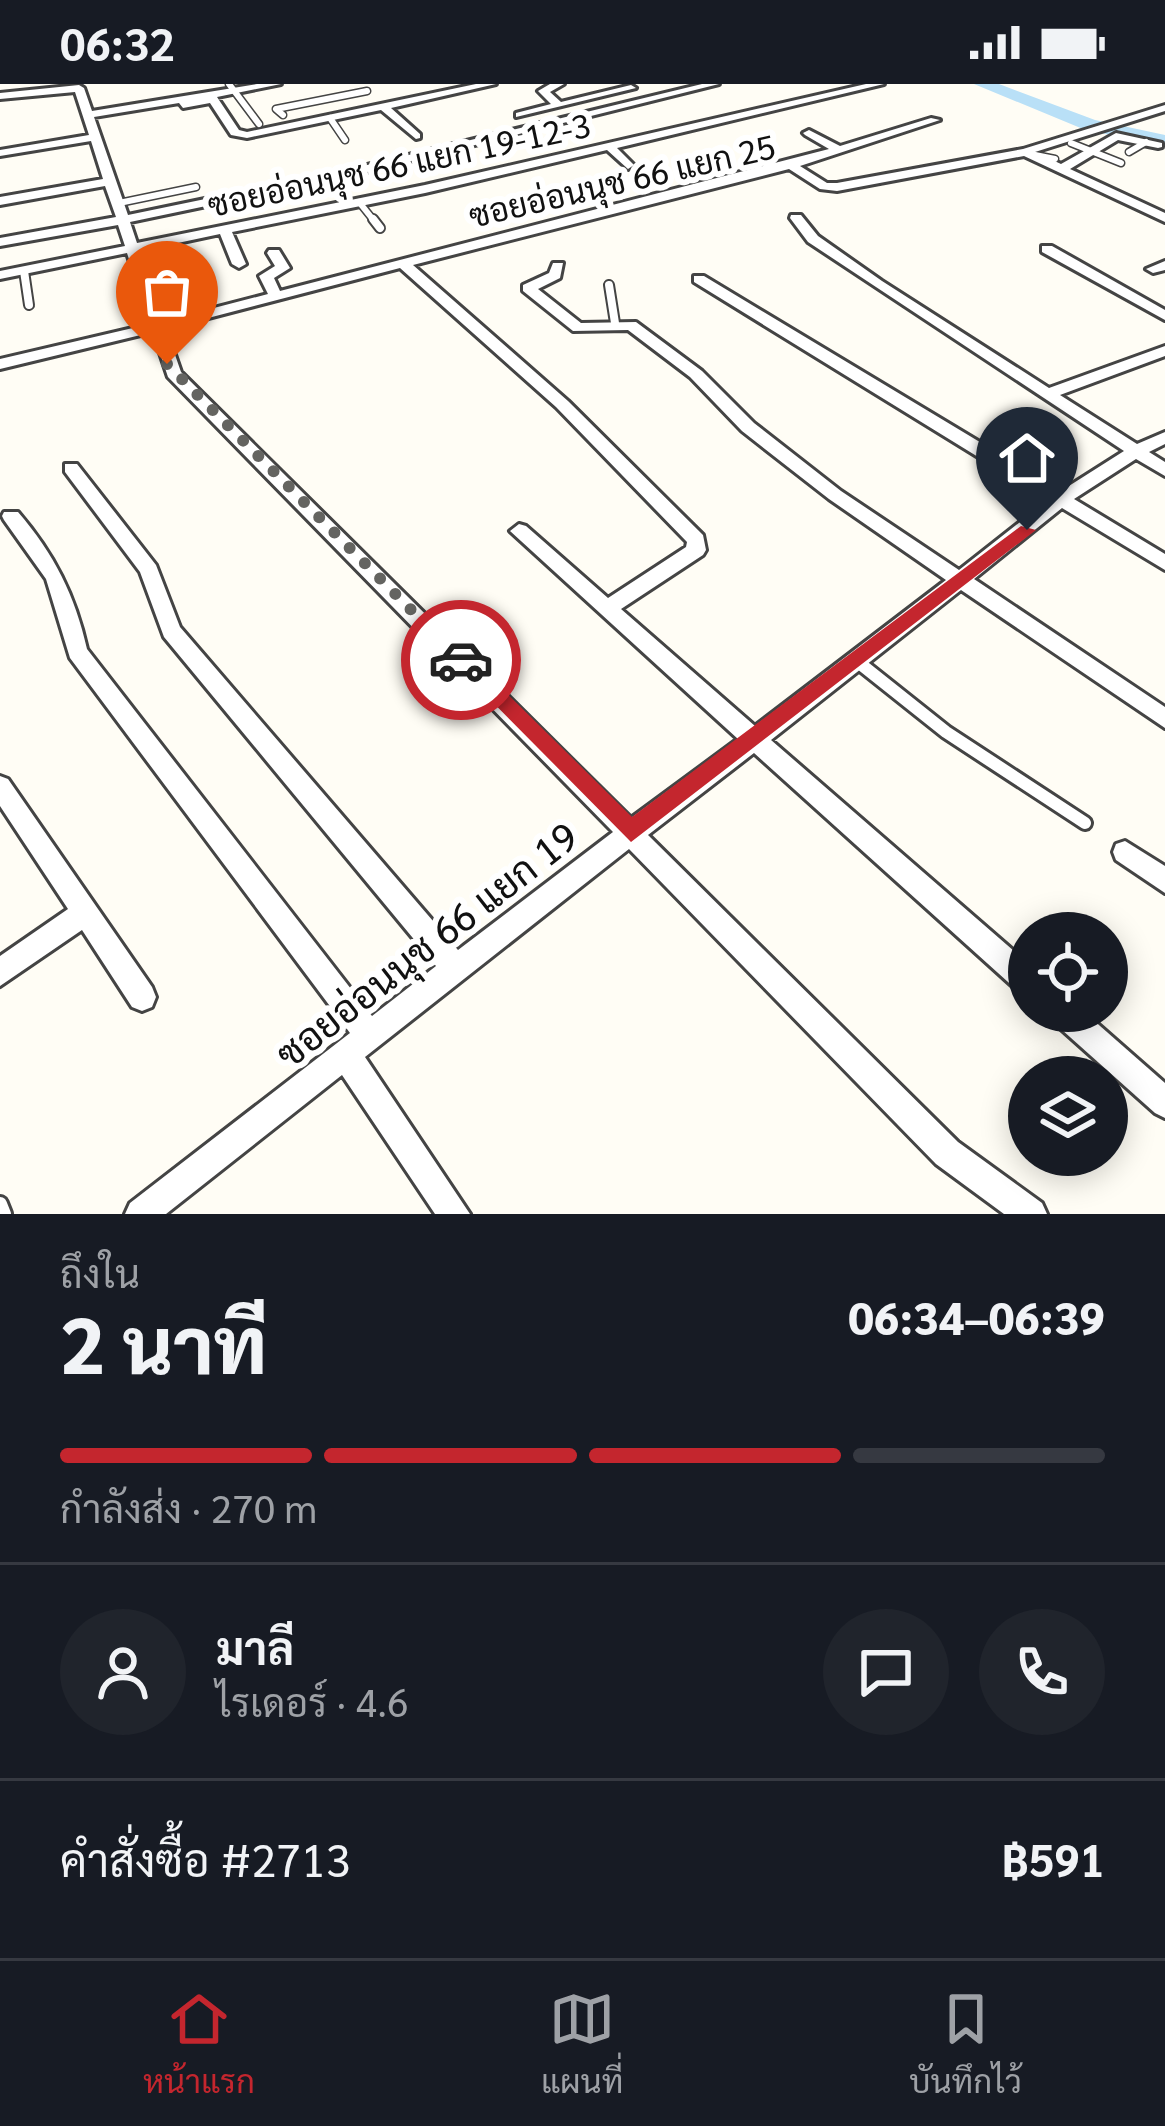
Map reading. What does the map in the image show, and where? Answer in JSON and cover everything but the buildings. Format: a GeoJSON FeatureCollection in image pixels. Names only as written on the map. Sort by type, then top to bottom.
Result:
{"type":"FeatureCollection","features":[{"type":"Feature","properties":{"kind":"street"},"geometry":{"type":"LineString","coordinates":[[89,116],[160,98],[276,84]]}},
{"type":"Feature","properties":{"kind":"street"},"geometry":{"type":"LineString","coordinates":[[183,105],[213,99],[235,133],[247,135],[458,97],[491,84]]}},
{"type":"Feature","properties":{"kind":"street"},"geometry":{"type":"LineString","coordinates":[[559,84],[543,91],[559,106]]}},
{"type":"Feature","properties":{"kind":"street"},"geometry":{"type":"LineString","coordinates":[[0,242],[124,222],[472,148],[714,84]]}},
{"type":"Feature","properties":{"kind":"street","name":"ซอยอ่อนนุช 66 แยก 19-12-3"},"geometry":{"type":"LineString","coordinates":[[0,275],[359,202],[879,84]]}},
{"type":"Feature","properties":{"kind":"street"},"geometry":{"type":"LineString","coordinates":[[0,96],[76,85],[119,202],[167,364],[186,387],[947,1153],[1031,1214]]}},
{"type":"Feature","properties":{"kind":"street"},"geometry":{"type":"LineString","coordinates":[[520,115],[628,86],[651,100]]}},
{"type":"Feature","properties":{"kind":"street"},"geometry":{"type":"LineString","coordinates":[[256,87],[270,106]]}},
{"type":"Feature","properties":{"kind":"street"},"geometry":{"type":"LineString","coordinates":[[384,107],[416,136]]}},
{"type":"Feature","properties":{"kind":"street","name":"ซอยอ่อนนุช 66 แยก 25"},"geometry":{"type":"LineString","coordinates":[[0,364],[202,317],[547,221],[791,165],[831,188],[1028,153],[1165,108]]}},
{"type":"Feature","properties":{"kind":"street"},"geometry":{"type":"LineString","coordinates":[[791,165],[935,120]]}},
{"type":"Feature","properties":{"kind":"street"},"geometry":{"type":"LineString","coordinates":[[855,124],[882,137]]}},
{"type":"Feature","properties":{"kind":"street"},"geometry":{"type":"LineString","coordinates":[[455,133],[472,148]]}},
{"type":"Feature","properties":{"kind":"street"},"geometry":{"type":"LineString","coordinates":[[809,133],[839,151]]}},
{"type":"Feature","properties":{"kind":"street"},"geometry":{"type":"LineString","coordinates":[[0,153],[94,136]]}},
{"type":"Feature","properties":{"kind":"street"},"geometry":{"type":"LineString","coordinates":[[1058,164],[1095,152],[1116,136],[1152,144]]}},
{"type":"Feature","properties":{"kind":"street"},"geometry":{"type":"LineString","coordinates":[[610,147],[628,165]]}},
{"type":"Feature","properties":{"kind":"street"},"geometry":{"type":"LineString","coordinates":[[1028,153],[1165,218]]}},
{"type":"Feature","properties":{"kind":"street"},"geometry":{"type":"LineString","coordinates":[[357,157],[368,170]]}},
{"type":"Feature","properties":{"kind":"street"},"geometry":{"type":"LineString","coordinates":[[251,180],[261,193]]}},
{"type":"Feature","properties":{"kind":"street"},"geometry":{"type":"LineString","coordinates":[[0,201],[85,191],[111,181]]}},
{"type":"Feature","properties":{"kind":"street"},"geometry":{"type":"LineString","coordinates":[[1145,208],[1165,200]]}},
{"type":"Feature","properties":{"kind":"street"},"geometry":{"type":"LineString","coordinates":[[796,218],[838,257],[1165,470]]}},
{"type":"Feature","properties":{"kind":"street"},"geometry":{"type":"LineString","coordinates":[[23,220],[24,238]]}},
{"type":"Feature","properties":{"kind":"street"},"geometry":{"type":"LineString","coordinates":[[225,230],[239,263]]}},
{"type":"Feature","properties":{"kind":"street"},"geometry":{"type":"LineString","coordinates":[[1047,249],[1164,315]]}},
{"type":"Feature","properties":{"kind":"street"},"geometry":{"type":"LineString","coordinates":[[274,253],[283,268],[266,276],[276,297]]}},
{"type":"Feature","properties":{"kind":"street"},"geometry":{"type":"LineString","coordinates":[[403,263],[562,404],[696,540],[696,550],[607,608]]}},
{"type":"Feature","properties":{"kind":"street"},"geometry":{"type":"LineString","coordinates":[[558,266],[554,275],[528,288],[578,328],[591,330],[615,323],[631,326],[696,374],[748,427],[962,583],[1165,719]]}},
{"type":"Feature","properties":{"kind":"street"},"geometry":{"type":"LineString","coordinates":[[699,279],[1165,563]]}},
{"type":"Feature","properties":{"kind":"street"},"geometry":{"type":"LineString","coordinates":[[1048,394],[1165,351]]}},
{"type":"Feature","properties":{"kind":"street","name":"ซอยอ่อนนุช 66 แยก 19"},"geometry":{"type":"LineString","coordinates":[[141,1214],[631,832],[962,583],[1104,466],[1165,437]]}},
{"type":"Feature","properties":{"kind":"street"},"geometry":{"type":"LineString","coordinates":[[71,468],[148,570],[172,631],[456,969]]}},
{"type":"Feature","properties":{"kind":"street"},"geometry":{"type":"LineString","coordinates":[[11,516],[46,555],[65,589],[77,652],[358,1046],[454,1214]]}},
{"type":"Feature","properties":{"kind":"street"},"geometry":{"type":"LineString","coordinates":[[520,531],[1008,964]]}},
{"type":"Feature","properties":{"kind":"street"},"geometry":{"type":"LineString","coordinates":[[0,786],[142,997]]}},
{"type":"Feature","properties":{"kind":"street"},"geometry":{"type":"LineString","coordinates":[[1125,852],[1165,881]]}},
{"type":"Feature","properties":{"kind":"street"},"geometry":{"type":"LineString","coordinates":[[0,973],[86,912]]}},
{"type":"Feature","properties":{"kind":"street"},"geometry":{"type":"LineString","coordinates":[[1086,1032],[1165,1103]]}},
{"type":"Feature","properties":{"kind":"lane"},"geometry":{"type":"LineString","coordinates":[[231,87],[259,124]]}},
{"type":"Feature","properties":{"kind":"lane"},"geometry":{"type":"LineString","coordinates":[[283,116],[276,109],[366,90],[384,107]]}},
{"type":"Feature","properties":{"kind":"lane"},"geometry":{"type":"LineString","coordinates":[[306,103],[313,114]]}},
{"type":"Feature","properties":{"kind":"lane"},"geometry":{"type":"LineString","coordinates":[[330,118],[345,140]]}},
{"type":"Feature","properties":{"kind":"lane"},"geometry":{"type":"LineString","coordinates":[[1071,143],[1121,163]]}},
{"type":"Feature","properties":{"kind":"lane"},"geometry":{"type":"LineString","coordinates":[[1130,152],[1152,144]]}},
{"type":"Feature","properties":{"kind":"lane"},"geometry":{"type":"LineString","coordinates":[[119,202],[196,187]]}},
{"type":"Feature","properties":{"kind":"lane"},"geometry":{"type":"LineString","coordinates":[[359,202],[380,228]]}},
{"type":"Feature","properties":{"kind":"lane"},"geometry":{"type":"LineString","coordinates":[[24,271],[29,304]]}},
{"type":"Feature","properties":{"kind":"lane"},"geometry":{"type":"LineString","coordinates":[[609,285],[615,323]]}},
{"type":"Feature","properties":{"kind":"lane"},"geometry":{"type":"LineString","coordinates":[[196,297],[202,317]]}},
{"type":"Feature","properties":{"kind":"lane"},"geometry":{"type":"LineString","coordinates":[[858,662],[946,732],[1085,823]]}},
{"type":"Feature","properties":{"kind":"lane"},"geometry":{"type":"LineString","coordinates":[[0,1204],[4,1214]]}},
{"type":"Feature","properties":{"kind":"waterway"},"geometry":{"type":"LineString","coordinates":[[983,84],[1090,125],[1165,141]]}},
{"type":"Feature","properties":{"kind":"way so far"},"geometry":{"type":"LineString","coordinates":[[167,364],[461,660]]}},
{"type":"Feature","properties":{"kind":"route"},"geometry":{"type":"LineString","coordinates":[[461,660],[631,832],[1027,530]]}}]}
